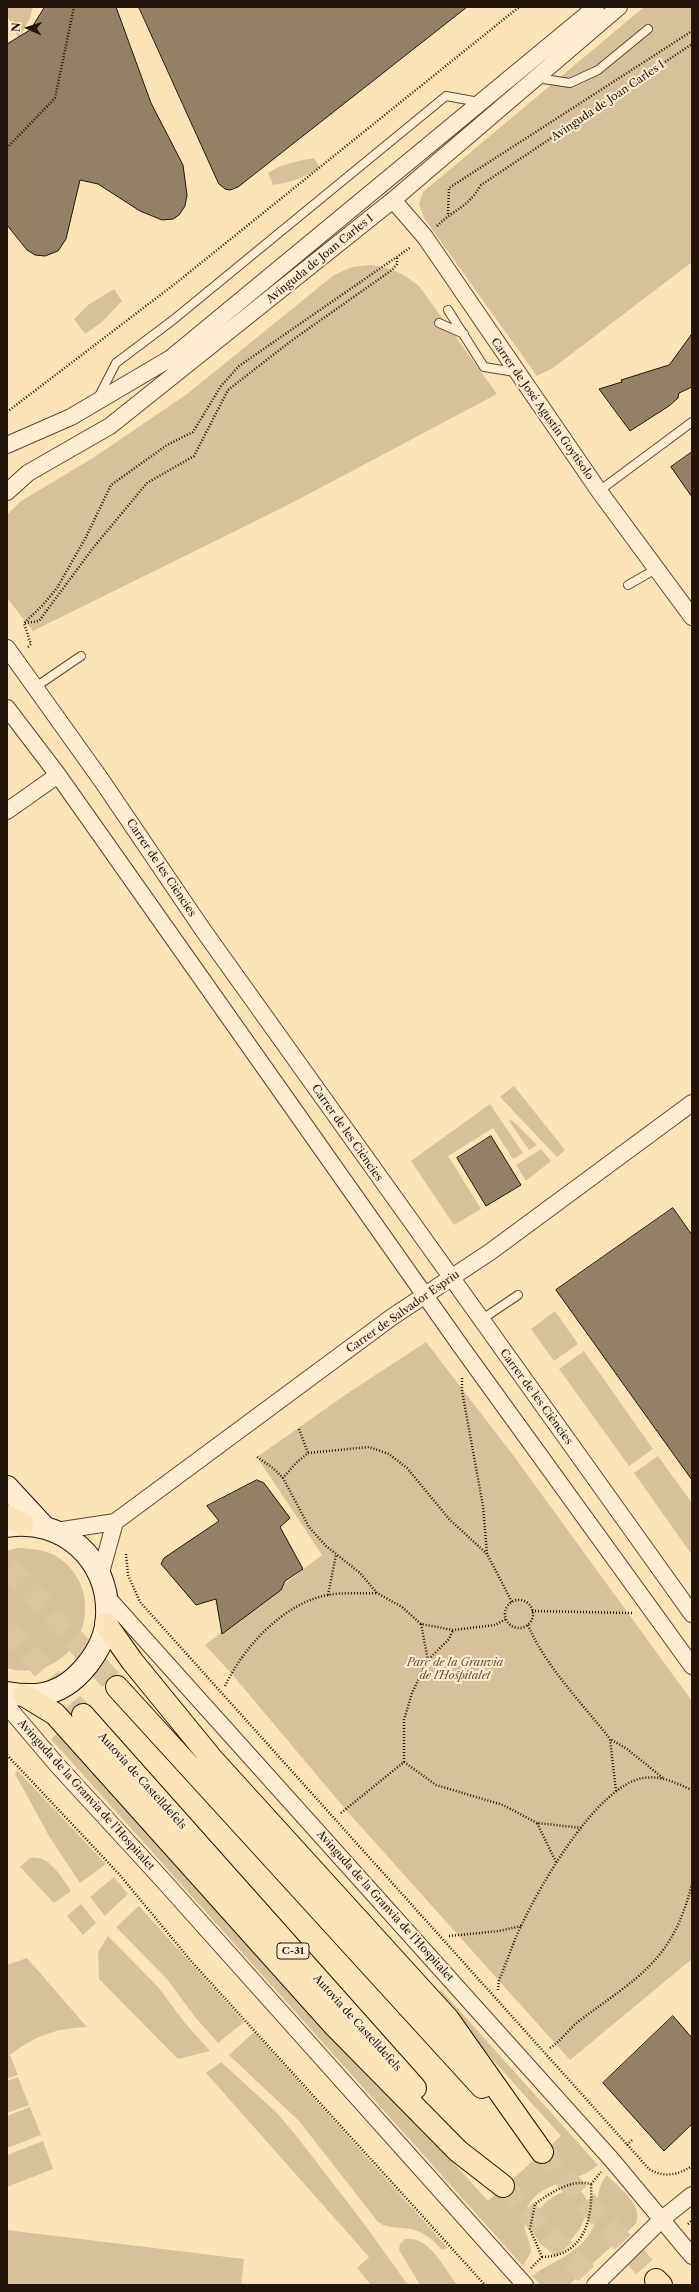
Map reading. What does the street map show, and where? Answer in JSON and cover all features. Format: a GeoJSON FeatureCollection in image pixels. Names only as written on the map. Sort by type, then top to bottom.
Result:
{"type":"FeatureCollection","features":[{"type":"Feature","properties":{"kind":"highway"},"geometry":{"type":"LineString","coordinates":[[106,1624],[132,1661],[212,1759],[448,2019],[542,2152],[117,1686]]}},
{"type":"Feature","properties":{"kind":"highway","name":"Autovia de Castelldefels"},"geometry":{"type":"LineString","coordinates":[[13,1698],[55,1714],[333,2024],[458,2152],[503,2186],[83,1715]]}},
{"type":"Feature","properties":{"kind":"main road"},"geometry":{"type":"LineString","coordinates":[[7,1487],[27,1525],[80,1546],[103,1586],[106,1624],[94,1656],[79,1674],[62,1686],[44,1694],[13,1698]]}},
{"type":"Feature","properties":{"kind":"street","name":"Avinguda de Joan Carles I"},"geometry":{"type":"LineString","coordinates":[[7,492],[28,473],[110,426],[393,200],[619,7]]}},
{"type":"Feature","properties":{"kind":"street","name":"Avinguda de Joan Carles I"},"geometry":{"type":"LineString","coordinates":[[7,445],[71,417],[171,358],[592,9]]}},
{"type":"Feature","properties":{"kind":"street","name":"Carrer de José Agustín Goytisolo"},"geometry":{"type":"LineString","coordinates":[[393,200],[425,237],[516,372],[599,491],[692,617]]}},
{"type":"Feature","properties":{"kind":"street","name":"Carrer de les Ciències"},"geometry":{"type":"LineString","coordinates":[[7,648],[102,782],[203,930],[692,1614]]}},
{"type":"Feature","properties":{"kind":"street"},"geometry":{"type":"LineString","coordinates":[[7,708],[58,775],[425,1295],[692,1666]]}},
{"type":"Feature","properties":{"kind":"street"},"geometry":{"type":"LineString","coordinates":[[7,811],[58,775]]}},
{"type":"Feature","properties":{"kind":"street","name":"Carrer de Salvador Espriu"},"geometry":{"type":"LineString","coordinates":[[27,1525],[115,1522],[425,1295],[451,1278],[692,1104]]}},
{"type":"Feature","properties":{"kind":"street"},"geometry":{"type":"LineString","coordinates":[[103,1586],[115,1522]]}},
{"type":"Feature","properties":{"kind":"street","name":"Avinguda de la Granvia de l'Hospitalet"},"geometry":{"type":"LineString","coordinates":[[103,1586],[612,2160],[692,2256]]}},
{"type":"Feature","properties":{"kind":"street","name":"Avinguda de la Granvia de l'Hospitalet"},"geometry":{"type":"LineString","coordinates":[[13,1698],[58,1766],[160,1877],[292,2027],[388,2132],[526,2278]]}},
{"type":"Feature","properties":{"kind":"street"},"geometry":{"type":"LineString","coordinates":[[595,2285],[662,2219],[692,2195]]}},
{"type":"Feature","properties":{"kind":"lane"},"geometry":{"type":"LineString","coordinates":[[537,78],[570,83],[598,70],[648,29]]}},
{"type":"Feature","properties":{"kind":"lane"},"geometry":{"type":"LineString","coordinates":[[95,402],[116,363],[174,320],[446,96],[479,102]]}},
{"type":"Feature","properties":{"kind":"lane"},"geometry":{"type":"LineString","coordinates":[[448,310],[484,367],[516,372]]}},
{"type":"Feature","properties":{"kind":"lane"},"geometry":{"type":"LineString","coordinates":[[439,323],[464,334]]}},
{"type":"Feature","properties":{"kind":"lane"},"geometry":{"type":"LineString","coordinates":[[599,491],[692,422]]}},
{"type":"Feature","properties":{"kind":"lane"},"geometry":{"type":"LineString","coordinates":[[628,585],[656,569]]}},
{"type":"Feature","properties":{"kind":"lane"},"geometry":{"type":"LineString","coordinates":[[34,688],[81,656]]}},
{"type":"Feature","properties":{"kind":"lane"},"geometry":{"type":"LineString","coordinates":[[481,1320],[518,1295]]}},
{"type":"Feature","properties":{"kind":"path"},"geometry":{"type":"LineString","coordinates":[[7,148],[55,98],[74,7]]}},
{"type":"Feature","properties":{"kind":"path"},"geometry":{"type":"LineString","coordinates":[[7,412],[176,283],[519,7]]}},
{"type":"Feature","properties":{"kind":"path","name":"Avinguda de Joan Carles I"},"geometry":{"type":"LineString","coordinates":[[692,31],[449,188],[448,214],[464,207],[474,198],[481,185],[692,44]]}},
{"type":"Feature","properties":{"kind":"path"},"geometry":{"type":"LineString","coordinates":[[397,257],[397,264],[392,270],[291,342],[228,390],[194,456],[147,483],[94,548],[39,621],[24,623],[42,606],[57,588],[86,537],[111,485],[167,445],[193,432],[221,386],[239,366],[397,257]]}},
{"type":"Feature","properties":{"kind":"path"},"geometry":{"type":"LineString","coordinates":[[24,623],[31,644],[27,648]]}},
{"type":"Feature","properties":{"kind":"path"},"geometry":{"type":"LineString","coordinates":[[463,1374],[462,1390],[483,1506],[487,1554]]}},
{"type":"Feature","properties":{"kind":"path"},"geometry":{"type":"LineString","coordinates":[[299,1428],[308,1453]]}},
{"type":"Feature","properties":{"kind":"path"},"geometry":{"type":"LineString","coordinates":[[283,1478],[296,1463],[308,1453],[369,1447],[389,1454],[407,1468],[450,1520],[487,1554],[512,1602]]}},
{"type":"Feature","properties":{"kind":"path"},"geometry":{"type":"LineString","coordinates":[[257,1457],[273,1468],[283,1478],[309,1527],[336,1555],[360,1573],[377,1593],[402,1607],[422,1624],[453,1630],[495,1625],[506,1619]]}},
{"type":"Feature","properties":{"kind":"path","name":"Avinguda de la Granvia de l'Hospitalet"},"geometry":{"type":"LineString","coordinates":[[126,1551],[128,1575],[135,1595],[140,1602],[627,2144],[655,2172],[669,2175],[686,2170],[692,2166]]}},
{"type":"Feature","properties":{"kind":"path"},"geometry":{"type":"LineString","coordinates":[[328,1595],[336,1555]]}},
{"type":"Feature","properties":{"kind":"path"},"geometry":{"type":"LineString","coordinates":[[225,1686],[231,1673],[246,1652],[266,1629],[286,1612],[328,1595],[377,1593]]}},
{"type":"Feature","properties":{"kind":"path"},"geometry":{"type":"LineString","coordinates":[[522,1600],[530,1606],[532,1611],[531,1621],[528,1625],[518,1628],[513,1627],[506,1619],[505,1609],[512,1602],[522,1600]]}},
{"type":"Feature","properties":{"kind":"path"},"geometry":{"type":"LineString","coordinates":[[532,1611],[638,1614]]}},
{"type":"Feature","properties":{"kind":"path"},"geometry":{"type":"LineString","coordinates":[[422,1624],[428,1660]]}},
{"type":"Feature","properties":{"kind":"path"},"geometry":{"type":"LineString","coordinates":[[528,1625],[533,1637],[562,1679],[610,1739],[627,1749],[663,1778],[692,1790]]}},
{"type":"Feature","properties":{"kind":"path"},"geometry":{"type":"LineString","coordinates":[[404,1762],[404,1720],[412,1693],[428,1660],[449,1639],[453,1630]]}},
{"type":"Feature","properties":{"kind":"path"},"geometry":{"type":"LineString","coordinates":[[610,1739],[616,1791]]}},
{"type":"Feature","properties":{"kind":"path"},"geometry":{"type":"LineString","coordinates":[[7,1755],[119,1874],[191,1961],[485,2285]]}},
{"type":"Feature","properties":{"kind":"path"},"geometry":{"type":"LineString","coordinates":[[341,1813],[404,1762]]}},
{"type":"Feature","properties":{"kind":"path"},"geometry":{"type":"LineString","coordinates":[[404,1762],[436,1785],[503,1805],[537,1823],[582,1828]]}},
{"type":"Feature","properties":{"kind":"path"},"geometry":{"type":"LineString","coordinates":[[498,1990],[499,1980],[521,1925],[556,1863],[599,1806],[616,1791],[629,1783],[643,1778],[663,1778]]}},
{"type":"Feature","properties":{"kind":"path"},"geometry":{"type":"LineString","coordinates":[[537,1823],[556,1863]]}},
{"type":"Feature","properties":{"kind":"path"},"geometry":{"type":"LineString","coordinates":[[550,2048],[578,2022],[637,1979],[658,1959],[681,1923],[692,1884]]}},
{"type":"Feature","properties":{"kind":"path"},"geometry":{"type":"LineString","coordinates":[[449,1936],[499,1931],[521,1925]]}},
{"type":"Feature","properties":{"kind":"path"},"geometry":{"type":"LineString","coordinates":[[624,2148],[632,2140]]}},
{"type":"Feature","properties":{"kind":"path"},"geometry":{"type":"LineString","coordinates":[[542,2257],[552,2257],[568,2249],[582,2236],[590,2220],[591,2184],[602,2170]]}},
{"type":"Feature","properties":{"kind":"path"},"geometry":{"type":"LineString","coordinates":[[542,2257],[530,2229],[535,2204],[557,2189],[581,2181],[591,2184]]}},
{"type":"Feature","properties":{"kind":"path"},"geometry":{"type":"LineString","coordinates":[[526,2278],[542,2257]]}},
{"type":"Feature","properties":{"kind":"green space"},"geometry":{"type":"Polygon","coordinates":[[[7,7],[33,7],[30,18],[19,39],[7,15],[7,7]]]}},
{"type":"Feature","properties":{"kind":"green space"},"geometry":{"type":"Polygon","coordinates":[[[644,7],[692,7],[692,262],[553,368],[537,376],[424,218],[419,204],[423,192],[644,7]]]}},
{"type":"Feature","properties":{"kind":"green space"},"geometry":{"type":"Polygon","coordinates":[[[314,158],[320,167],[315,171],[286,183],[273,185],[268,173],[284,165],[314,158]]]}},
{"type":"Feature","properties":{"kind":"green space"},"geometry":{"type":"Polygon","coordinates":[[[370,265],[396,271],[419,286],[497,394],[286,506],[33,631],[7,598],[8,514],[21,501],[93,458],[187,394],[334,275],[352,267],[370,265]]]}},
{"type":"Feature","properties":{"kind":"green space"},"geometry":{"type":"Polygon","coordinates":[[[114,289],[122,301],[102,322],[85,334],[74,319],[88,305],[114,289]]]}},
{"type":"Feature","properties":{"kind":"green space"},"geometry":{"type":"Polygon","coordinates":[[[514,1086],[565,1150],[557,1157],[500,1097],[514,1086]]]}},
{"type":"Feature","properties":{"kind":"green space"},"geometry":{"type":"Polygon","coordinates":[[[490,1104],[523,1153],[513,1159],[493,1128],[448,1156],[481,1209],[454,1225],[411,1161],[490,1104]]]}},
{"type":"Feature","properties":{"kind":"green space"},"geometry":{"type":"Polygon","coordinates":[[[512,1120],[537,1145],[529,1150],[509,1121],[512,1120]]]}},
{"type":"Feature","properties":{"kind":"green space"},"geometry":{"type":"Polygon","coordinates":[[[541,1149],[551,1161],[526,1181],[516,1165],[541,1149]]]}},
{"type":"Feature","properties":{"kind":"green space"},"geometry":{"type":"Polygon","coordinates":[[[555,1311],[578,1344],[554,1361],[531,1329],[555,1311]]]}},
{"type":"Feature","properties":{"kind":"green space","name":"Parc de la Granvia de l'Hospitalet"},"geometry":{"type":"Polygon","coordinates":[[[426,1342],[513,1455],[692,1701],[692,1959],[570,2060],[346,1810],[231,1673],[205,1645],[322,1555],[257,1457],[345,1395],[426,1342]]]}},
{"type":"Feature","properties":{"kind":"green space"},"geometry":{"type":"Polygon","coordinates":[[[584,1351],[653,1449],[629,1466],[559,1369],[584,1351]]]}},
{"type":"Feature","properties":{"kind":"green space"},"geometry":{"type":"Polygon","coordinates":[[[658,1456],[692,1503],[692,1555],[634,1473],[658,1456]]]}},
{"type":"Feature","properties":{"kind":"green space"},"geometry":{"type":"Polygon","coordinates":[[[17,1548],[44,1551],[59,1558],[73,1571],[81,1587],[85,1604],[84,1621],[78,1637],[69,1652],[55,1663],[26,1671],[18,1671],[7,1668],[7,1551],[17,1548]]]}},
{"type":"Feature","properties":{"kind":"green space"},"geometry":{"type":"Polygon","coordinates":[[[62,1729],[488,2201],[561,2136],[460,2023],[438,1994],[441,1990],[598,2165],[584,2174],[554,2185],[537,2195],[531,2202],[526,2211],[524,2222],[531,2252],[523,2266],[51,1739],[62,1729]]]}},
{"type":"Feature","properties":{"kind":"green space"},"geometry":{"type":"Polygon","coordinates":[[[17,1770],[106,1864],[80,1883],[49,1836],[15,1774],[17,1770]]]}},
{"type":"Feature","properties":{"kind":"green space"},"geometry":{"type":"Polygon","coordinates":[[[30,1858],[37,1858],[49,1863],[71,1891],[54,1903],[20,1867],[30,1858]]]}},
{"type":"Feature","properties":{"kind":"green space"},"geometry":{"type":"Polygon","coordinates":[[[114,1877],[128,1894],[105,1916],[90,1897],[114,1877]]]}},
{"type":"Feature","properties":{"kind":"green space"},"geometry":{"type":"Polygon","coordinates":[[[81,1904],[96,1923],[83,1935],[67,1916],[81,1904]]]}},
{"type":"Feature","properties":{"kind":"green space"},"geometry":{"type":"Polygon","coordinates":[[[139,1906],[244,2022],[218,2043],[195,2017],[167,1979],[116,1927],[139,1906]]]}},
{"type":"Feature","properties":{"kind":"green space"},"geometry":{"type":"Polygon","coordinates":[[[108,1936],[158,1987],[185,2023],[210,2051],[178,2059],[99,1979],[98,1952],[108,1936]]]}},
{"type":"Feature","properties":{"kind":"green space"},"geometry":{"type":"Polygon","coordinates":[[[27,1958],[87,2027],[66,2029],[46,2034],[19,2048],[10,2055],[18,2075],[7,2079],[7,1965],[27,1958]]]}},
{"type":"Feature","properties":{"kind":"green space"},"geometry":{"type":"Polygon","coordinates":[[[254,2032],[448,2248],[442,2250],[430,2238],[418,2231],[391,2227],[378,2222],[299,2121],[229,2055],[254,2032]]]}},
{"type":"Feature","properties":{"kind":"green space"},"geometry":{"type":"Polygon","coordinates":[[[221,2062],[277,2113],[298,2138],[362,2221],[408,2285],[371,2285],[357,2268],[369,2257],[206,2073],[221,2062]]]}},
{"type":"Feature","properties":{"kind":"green space"},"geometry":{"type":"Polygon","coordinates":[[[18,2077],[29,2105],[7,2113],[7,2081],[18,2077]]]}},
{"type":"Feature","properties":{"kind":"green space"},"geometry":{"type":"Polygon","coordinates":[[[30,2107],[41,2135],[7,2148],[7,2116],[30,2107]]]}},
{"type":"Feature","properties":{"kind":"green space"},"geometry":{"type":"Polygon","coordinates":[[[43,2141],[53,2169],[7,2187],[7,2155],[43,2141]]]}},
{"type":"Feature","properties":{"kind":"green space"},"geometry":{"type":"Polygon","coordinates":[[[607,2175],[624,2191],[634,2204],[638,2217],[636,2224],[569,2285],[541,2285],[532,2276],[577,2248],[590,2233],[595,2222],[600,2186],[607,2175]]]}},
{"type":"Feature","properties":{"kind":"green space"},"geometry":{"type":"Polygon","coordinates":[[[578,2190],[585,2196],[587,2205],[581,2227],[574,2237],[565,2245],[556,2249],[546,2248],[537,2239],[534,2229],[535,2219],[539,2210],[556,2195],[567,2191],[578,2190]]]}},
{"type":"Feature","properties":{"kind":"green space"},"geometry":{"type":"Polygon","coordinates":[[[7,2230],[244,2259],[241,2285],[7,2285],[7,2230]]]}},
{"type":"Feature","properties":{"kind":"green space"},"geometry":{"type":"Polygon","coordinates":[[[405,2239],[414,2239],[422,2242],[436,2254],[457,2285],[420,2285],[399,2250],[400,2244],[405,2239]]]}},
{"type":"Feature","properties":{"kind":"building"},"geometry":{"type":"Polygon","coordinates":[[[45,7],[116,7],[151,103],[183,165],[187,195],[185,206],[179,215],[173,219],[162,220],[140,211],[98,184],[80,180],[66,239],[58,251],[45,256],[35,255],[27,250],[7,225],[7,44],[30,30],[45,7]]]}},
{"type":"Feature","properties":{"kind":"building"},"geometry":{"type":"Polygon","coordinates":[[[139,7],[467,7],[238,187],[230,190],[225,189],[219,184],[139,7]]]}},
{"type":"Feature","properties":{"kind":"building"},"geometry":{"type":"Polygon","coordinates":[[[692,334],[692,387],[679,393],[678,398],[669,406],[630,431],[599,389],[622,382],[621,380],[669,365],[692,334]]]}},
{"type":"Feature","properties":{"kind":"building"},"geometry":{"type":"Polygon","coordinates":[[[692,452],[692,497],[671,467],[692,452]]]}},
{"type":"Feature","properties":{"kind":"building"},"geometry":{"type":"Polygon","coordinates":[[[491,1136],[521,1185],[486,1206],[457,1158],[491,1136]]]}},
{"type":"Feature","properties":{"kind":"building"},"geometry":{"type":"Polygon","coordinates":[[[673,1208],[692,1235],[692,1480],[556,1290],[673,1208]]]}},
{"type":"Feature","properties":{"kind":"building"},"geometry":{"type":"Polygon","coordinates":[[[257,1480],[264,1483],[290,1518],[280,1527],[303,1569],[285,1581],[281,1590],[222,1634],[216,1599],[196,1605],[161,1564],[164,1558],[219,1521],[207,1506],[257,1480]]]}},
{"type":"Feature","properties":{"kind":"building"},"geometry":{"type":"Polygon","coordinates":[[[673,2016],[692,2038],[692,2124],[664,2151],[603,2083],[673,2016]]]}},
{"type":"Feature","properties":{"kind":"tunnel"},"geometry":{"type":"LineString","coordinates":[[7,1566],[117,1687]]}},
{"type":"Feature","properties":{"kind":"tunnel"},"geometry":{"type":"LineString","coordinates":[[7,1628],[83,1715]]}},
{"type":"Feature","properties":{"kind":"tunnel"},"geometry":{"type":"LineString","coordinates":[[542,2152],[656,2280]]}},
{"type":"Feature","properties":{"kind":"tunnel"},"geometry":{"type":"LineString","coordinates":[[503,2186],[597,2285]]}}]}
